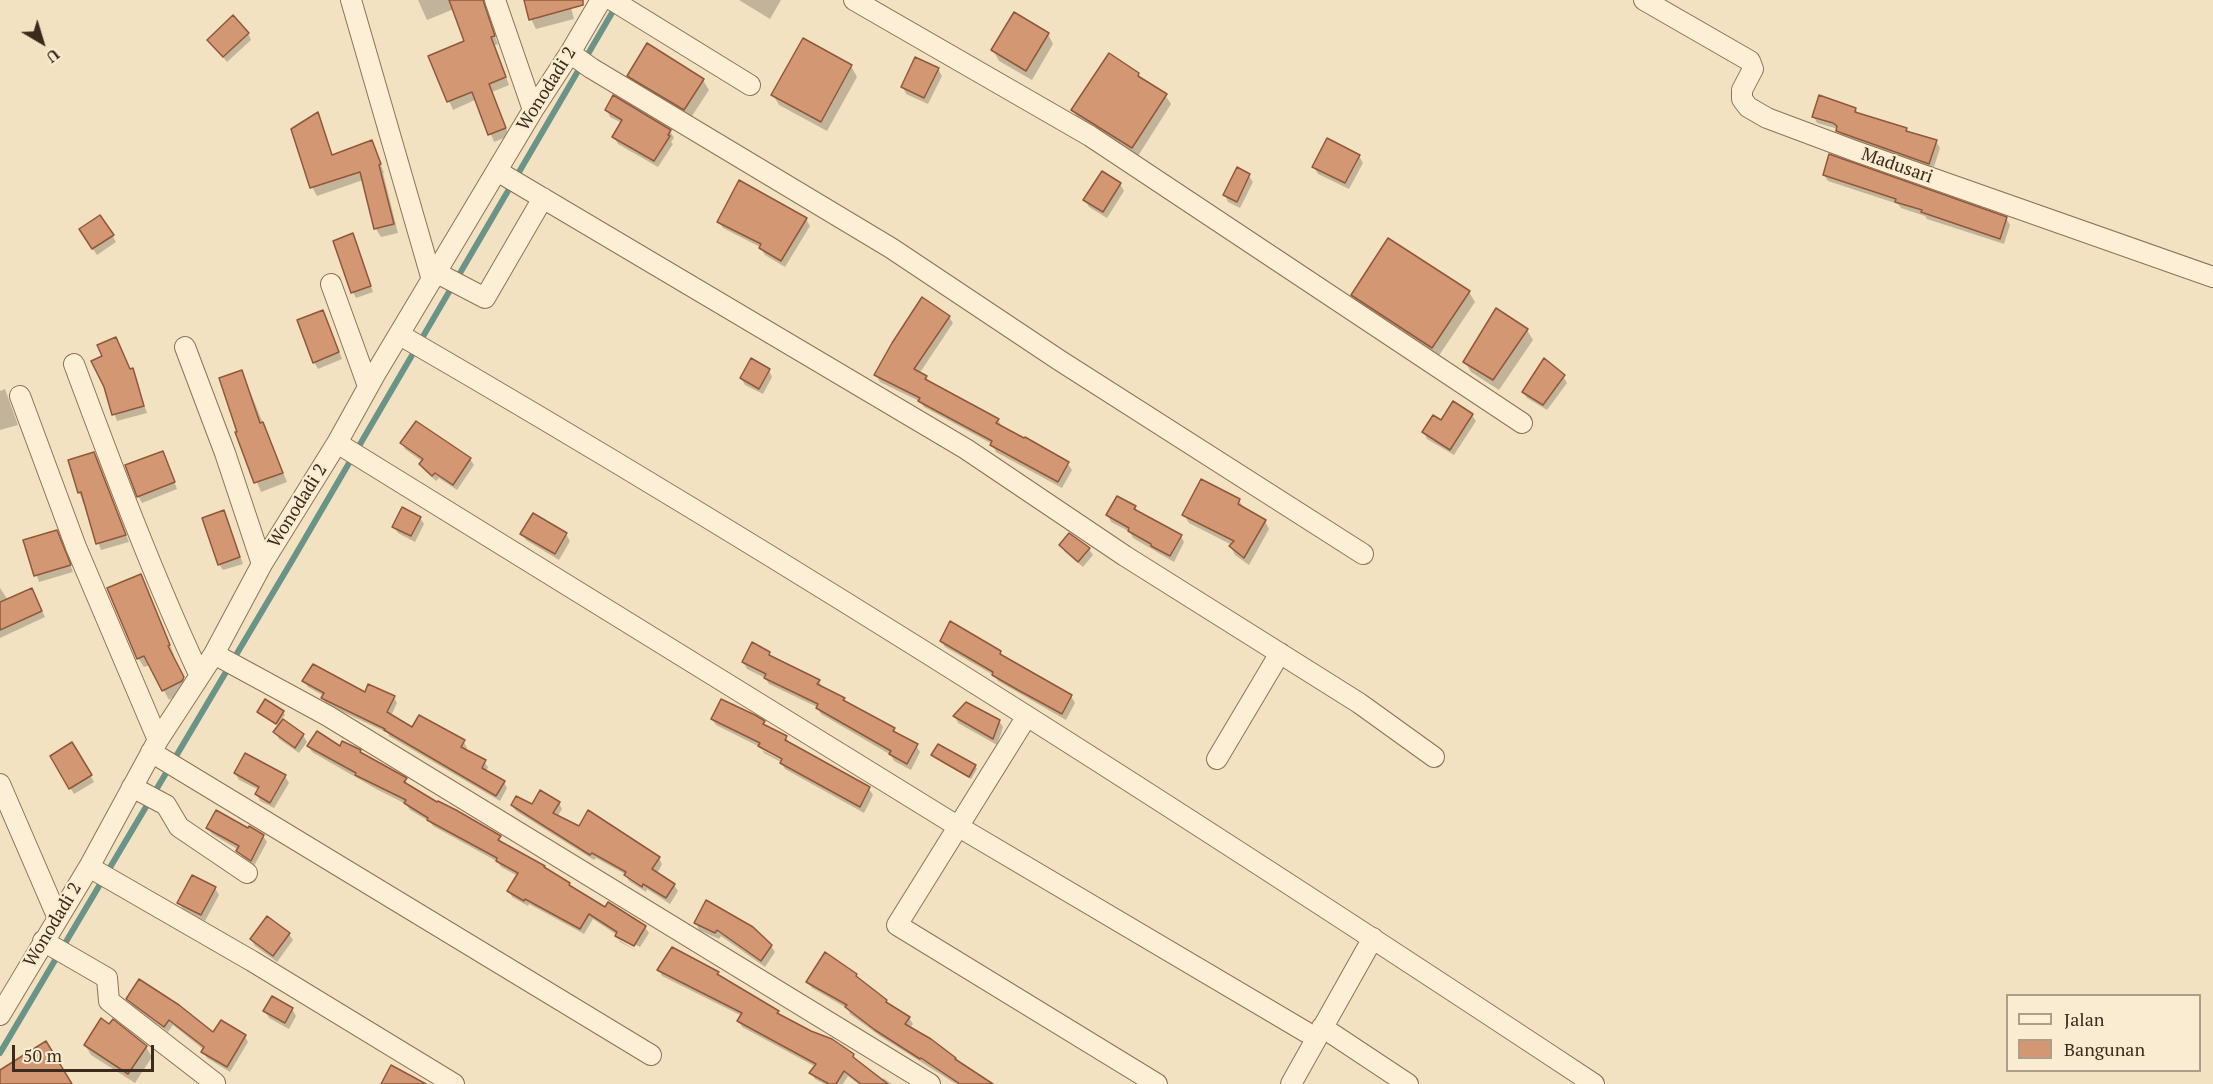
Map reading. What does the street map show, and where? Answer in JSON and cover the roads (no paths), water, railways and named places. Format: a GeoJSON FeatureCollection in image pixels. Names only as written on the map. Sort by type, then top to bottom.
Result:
{"type":"FeatureCollection","features":[{"type":"Feature","properties":{"kind":"street"},"geometry":{"type":"LineString","coordinates":[[351,0],[445,279],[485,298],[543,198]]}},
{"type":"Feature","properties":{"kind":"street"},"geometry":{"type":"LineString","coordinates":[[495,0],[533,110]]}},
{"type":"Feature","properties":{"kind":"street","name":"Wonodadi 2"},"geometry":{"type":"LineString","coordinates":[[0,1015],[55,947],[57,916],[100,873],[140,791],[162,754],[199,674],[226,660],[262,564],[350,450],[368,386],[410,341],[533,110],[580,60],[601,0]]}},
{"type":"Feature","properties":{"kind":"street"},"geometry":{"type":"LineString","coordinates":[[854,0],[1090,136],[1522,423]]}},
{"type":"Feature","properties":{"kind":"street","name":"Madusari"},"geometry":{"type":"LineString","coordinates":[[1644,0],[1750,61],[1753,69],[1743,90],[1742,99],[1748,106],[1767,118],[2213,277]]}},
{"type":"Feature","properties":{"kind":"street"},"geometry":{"type":"LineString","coordinates":[[617,3],[750,84]]}},
{"type":"Feature","properties":{"kind":"street"},"geometry":{"type":"LineString","coordinates":[[580,60],[891,248],[1059,360],[1362,554]]}},
{"type":"Feature","properties":{"kind":"street"},"geometry":{"type":"LineString","coordinates":[[501,173],[966,449],[1125,556],[1359,703],[1434,757]]}},
{"type":"Feature","properties":{"kind":"street"},"geometry":{"type":"LineString","coordinates":[[331,284],[368,386]]}},
{"type":"Feature","properties":{"kind":"street"},"geometry":{"type":"LineString","coordinates":[[410,341],[671,495],[1027,716],[1373,938],[1594,1084]]}},
{"type":"Feature","properties":{"kind":"street"},"geometry":{"type":"LineString","coordinates":[[185,347],[225,453],[262,564]]}},
{"type":"Feature","properties":{"kind":"street"},"geometry":{"type":"LineString","coordinates":[[74,364],[130,515],[163,596],[199,674]]}},
{"type":"Feature","properties":{"kind":"street"},"geometry":{"type":"LineString","coordinates":[[20,396],[76,547],[162,754],[651,1055]]}},
{"type":"Feature","properties":{"kind":"street"},"geometry":{"type":"LineString","coordinates":[[350,450],[959,827],[1408,1084]]}},
{"type":"Feature","properties":{"kind":"street"},"geometry":{"type":"LineString","coordinates":[[1217,759],[1280,653]]}},
{"type":"Feature","properties":{"kind":"street"},"geometry":{"type":"LineString","coordinates":[[226,660],[338,722],[930,1084]]}},
{"type":"Feature","properties":{"kind":"street"},"geometry":{"type":"LineString","coordinates":[[1027,716],[897,925],[1157,1084]]}},
{"type":"Feature","properties":{"kind":"street"},"geometry":{"type":"LineString","coordinates":[[0,784],[57,916]]}},
{"type":"Feature","properties":{"kind":"street"},"geometry":{"type":"LineString","coordinates":[[140,791],[166,805],[179,828],[247,873]]}},
{"type":"Feature","properties":{"kind":"street"},"geometry":{"type":"LineString","coordinates":[[100,873],[252,961],[454,1084]]}},
{"type":"Feature","properties":{"kind":"street"},"geometry":{"type":"LineString","coordinates":[[1291,1084],[1314,1029],[1373,938]]}},
{"type":"Feature","properties":{"kind":"street"},"geometry":{"type":"LineString","coordinates":[[55,947],[107,978],[109,1001],[215,1083]]}},
{"type":"Feature","properties":{"kind":"waterway"},"geometry":{"type":"LineString","coordinates":[[0,1053],[293,559],[616,6]]}}]}
